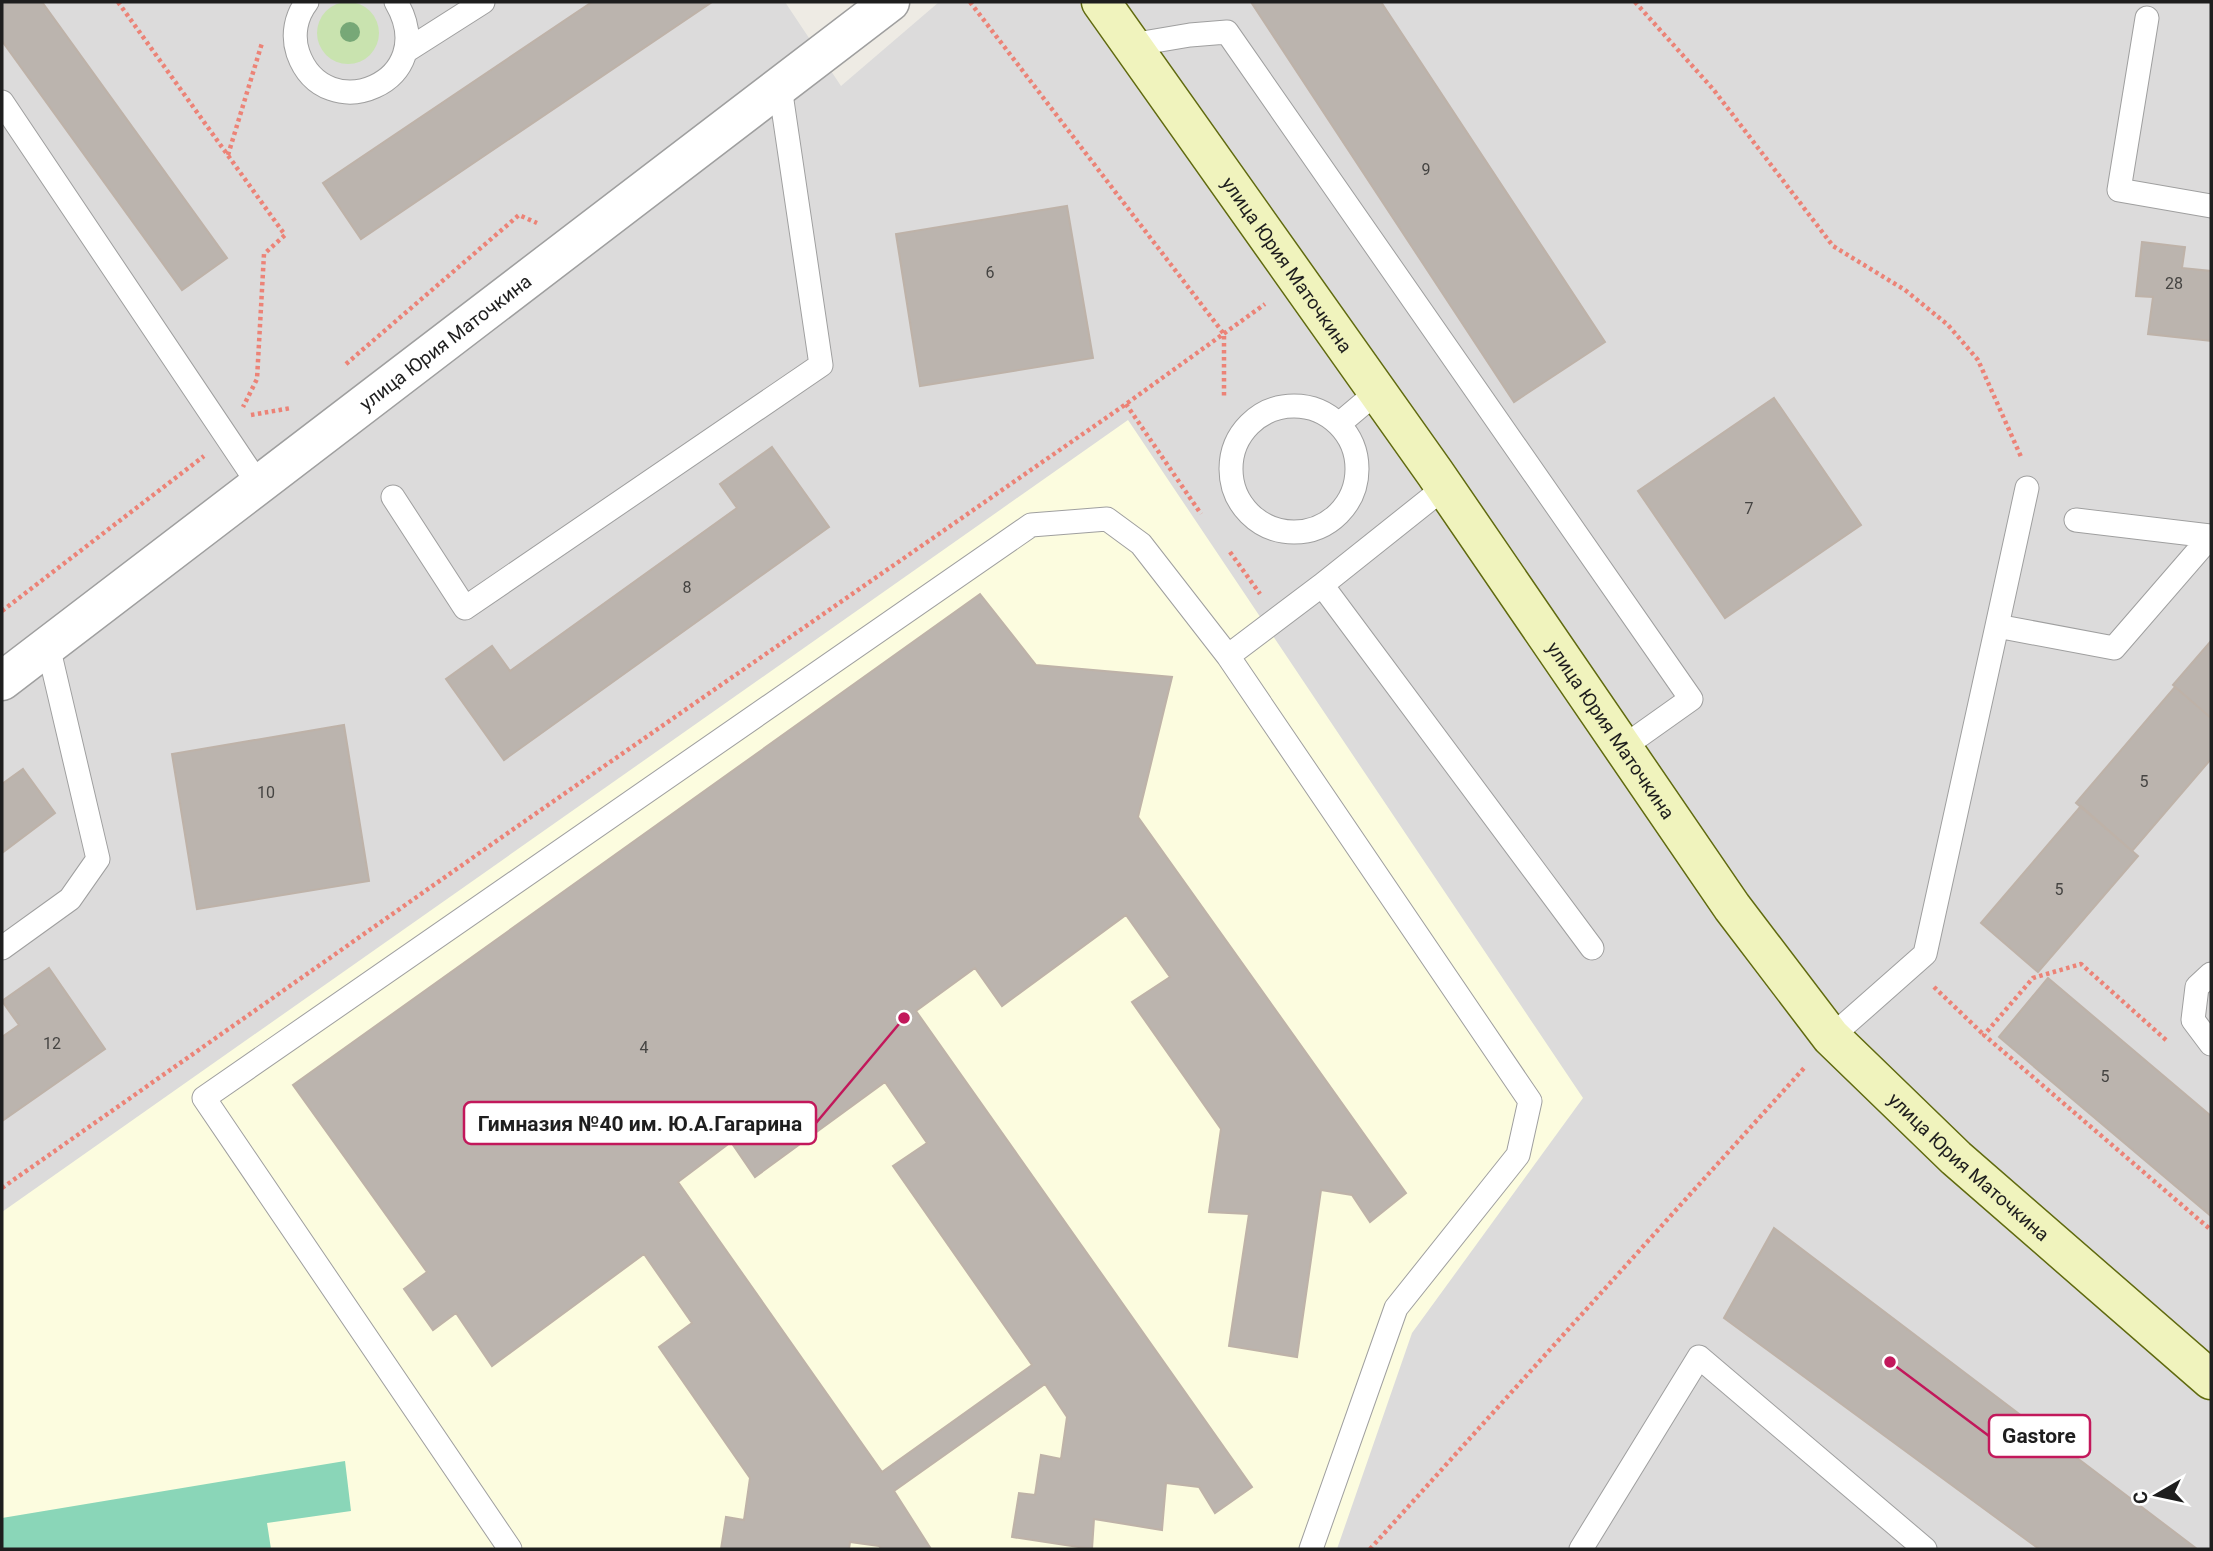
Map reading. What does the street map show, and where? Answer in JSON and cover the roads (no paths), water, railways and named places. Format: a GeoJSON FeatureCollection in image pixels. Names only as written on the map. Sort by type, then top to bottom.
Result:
{"type":"FeatureCollection","features":[{"type":"Feature","properties":{"kind":"street","name":"улица Юрия Маточкина"},"geometry":{"type":"LineString","coordinates":[[2,681],[890,2]]}},
{"type":"Feature","properties":{"kind":"street","name":"улица Юрия Маточкина"},"geometry":{"type":"LineString","coordinates":[[1101,2],[1445,487],[1732,907],[1831,1037],[1956,1158],[2211,1380]]}},
{"type":"Feature","properties":{"kind":"lane"},"geometry":{"type":"LineString","coordinates":[[307,2],[296,27],[295,45],[302,63],[313,78],[330,88],[348,92],[367,90],[384,82],[398,69],[406,51],[408,33],[404,15],[396,2]]}},
{"type":"Feature","properties":{"kind":"lane"},"geometry":{"type":"LineString","coordinates":[[406,51],[483,2]]}},
{"type":"Feature","properties":{"kind":"lane"},"geometry":{"type":"LineString","coordinates":[[2147,18],[2119,190],[2211,206]]}},
{"type":"Feature","properties":{"kind":"lane"},"geometry":{"type":"LineString","coordinates":[[1131,44],[1227,32],[1691,699],[1622,748]]}},
{"type":"Feature","properties":{"kind":"lane"},"geometry":{"type":"LineString","coordinates":[[393,497],[466,608],[821,365],[780,87]]}},
{"type":"Feature","properties":{"kind":"lane"},"geometry":{"type":"LineString","coordinates":[[2,102],[259,485]]}},
{"type":"Feature","properties":{"kind":"lane"},"geometry":{"type":"LineString","coordinates":[[1339,424],[1377,392]]}},
{"type":"Feature","properties":{"kind":"lane"},"geometry":{"type":"LineString","coordinates":[[1301,406],[1322,411],[1339,424],[1351,441],[1357,460],[1353,491],[1336,516],[1319,527],[1299,532],[1278,530],[1259,522],[1244,508],[1234,489],[1231,468],[1234,447],[1245,429],[1260,415],[1280,407],[1301,406]]}},
{"type":"Feature","properties":{"kind":"lane"},"geometry":{"type":"LineString","coordinates":[[1831,1037],[1924,954],[1997,626],[2026,477]]}},
{"type":"Feature","properties":{"kind":"lane"},"geometry":{"type":"LineString","coordinates":[[1227,656],[1445,487]]}},
{"type":"Feature","properties":{"kind":"lane"},"geometry":{"type":"LineString","coordinates":[[510,1549],[204,1098],[1031,525],[1107,519],[1141,544],[1227,656],[1530,1101],[1518,1155],[1396,1308],[1311,1549]]}},
{"type":"Feature","properties":{"kind":"lane"},"geometry":{"type":"LineString","coordinates":[[2076,520],[2211,536]]}},
{"type":"Feature","properties":{"kind":"lane"},"geometry":{"type":"LineString","coordinates":[[1997,626],[2114,648],[2211,536]]}},
{"type":"Feature","properties":{"kind":"lane"},"geometry":{"type":"LineString","coordinates":[[1322,585],[1592,948]]}},
{"type":"Feature","properties":{"kind":"lane"},"geometry":{"type":"LineString","coordinates":[[2,948],[70,899],[98,859],[48,646]]}},
{"type":"Feature","properties":{"kind":"lane"},"geometry":{"type":"LineString","coordinates":[[2211,974],[2197,986],[2193,1020],[2211,1044]]}},
{"type":"Feature","properties":{"kind":"lane"},"geometry":{"type":"LineString","coordinates":[[1581,1549],[1699,1357],[1925,1549]]}},
{"type":"Feature","properties":{"kind":"place","name":"Гимназия №40 им. Ю.А.Гагарина"},"geometry":{"type":"Point","coordinates":[904,1018]}},
{"type":"Feature","properties":{"kind":"place","name":"Gastore"},"geometry":{"type":"Point","coordinates":[1890,1362]}}]}
